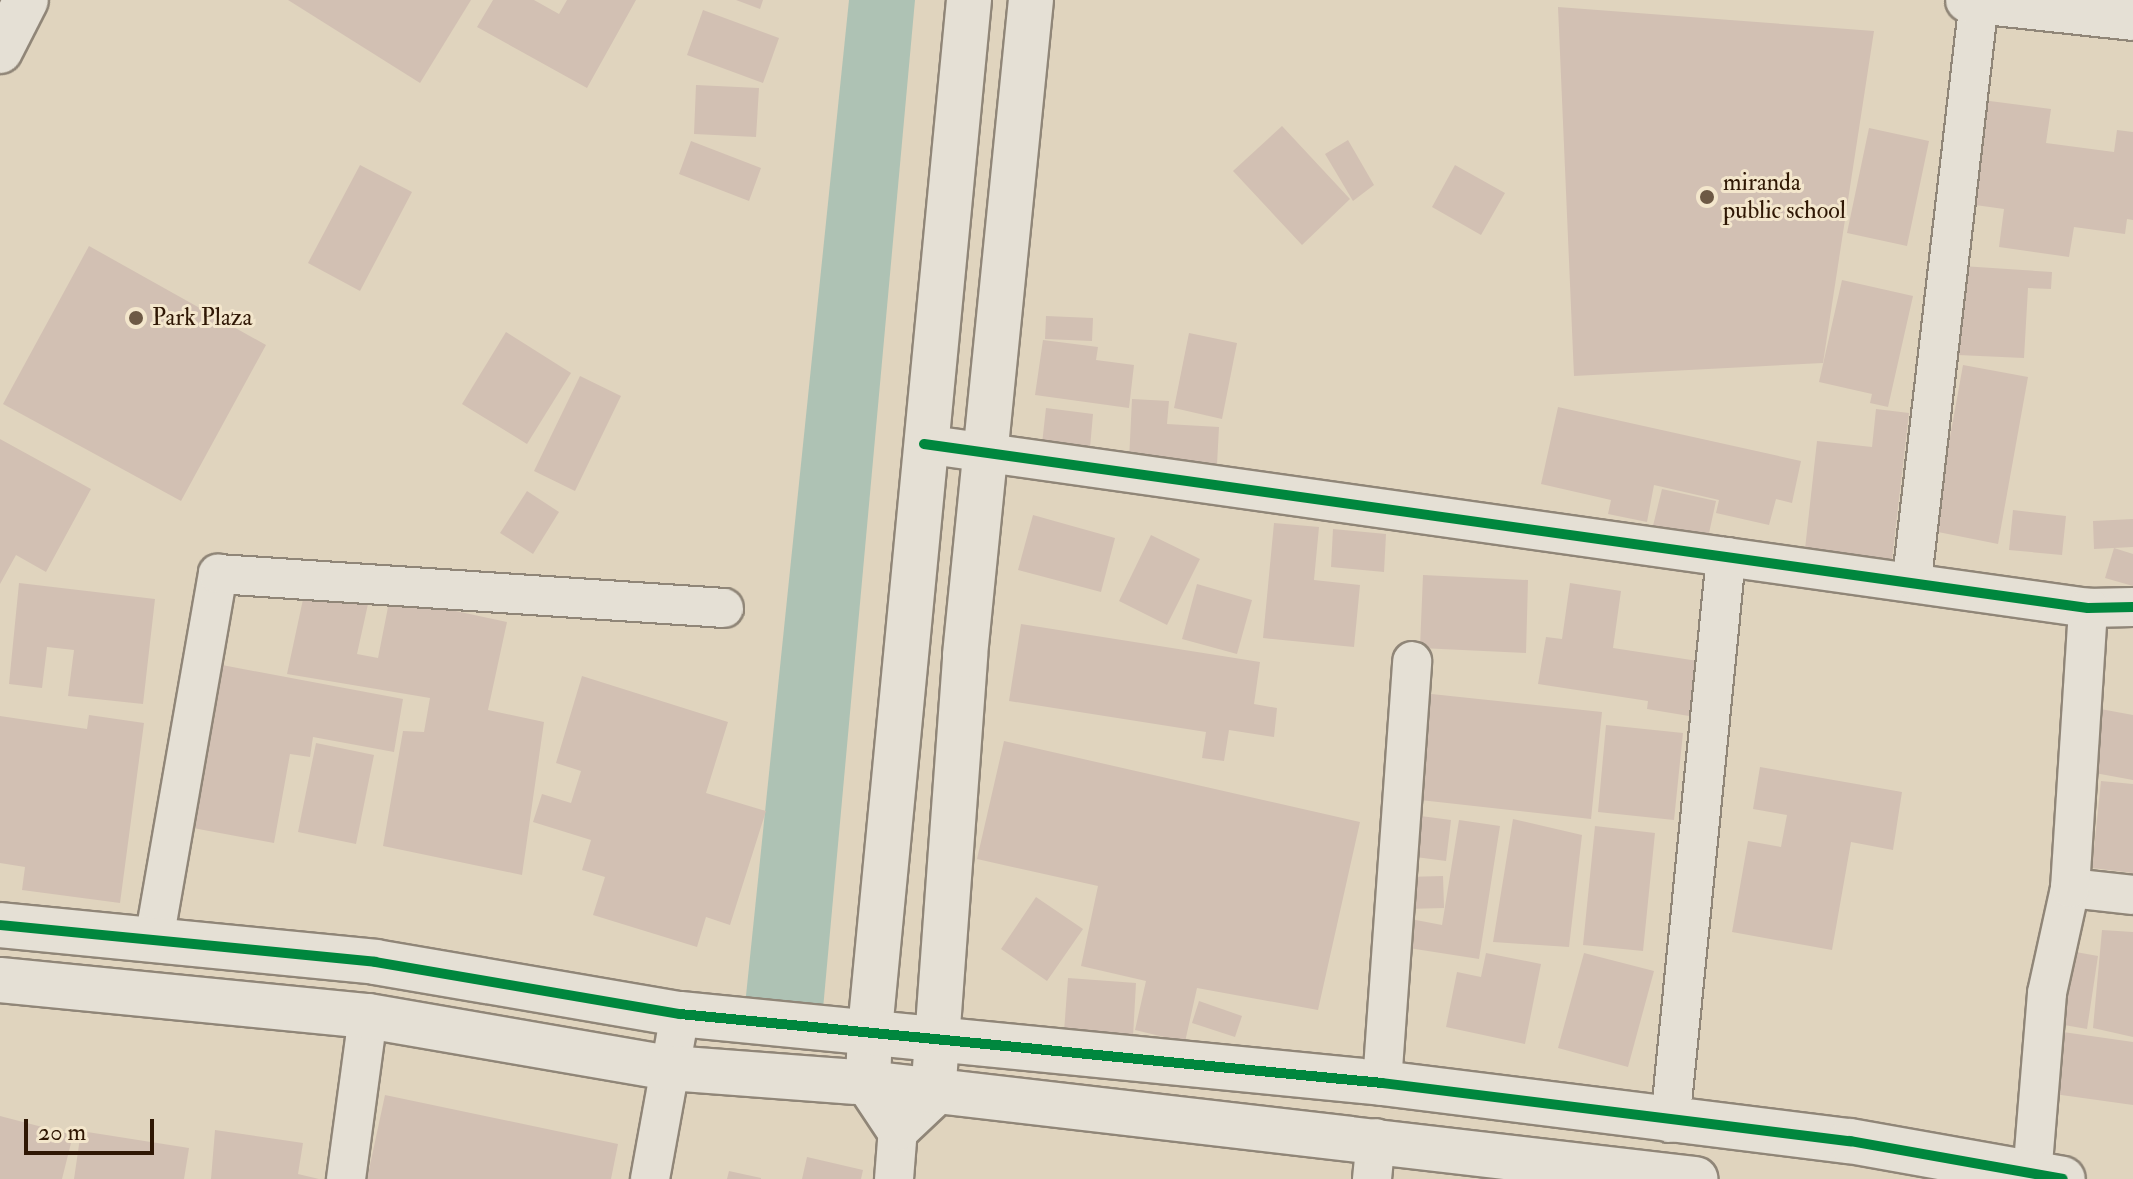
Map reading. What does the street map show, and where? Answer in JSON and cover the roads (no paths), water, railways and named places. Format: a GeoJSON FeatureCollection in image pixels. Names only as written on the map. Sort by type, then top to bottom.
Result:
{"type":"FeatureCollection","features":[{"type":"Feature","properties":{"kind":"street"},"geometry":{"type":"LineString","coordinates":[[0,51],[26,0]]}},
{"type":"Feature","properties":{"kind":"street"},"geometry":{"type":"LineString","coordinates":[[894,1179],[898,1128],[868,1083],[870,1030],[969,0]]}},
{"type":"Feature","properties":{"kind":"street"},"geometry":{"type":"LineString","coordinates":[[898,1128],[933,1095],[984,452],[1031,0]]}},
{"type":"Feature","properties":{"kind":"street"},"geometry":{"type":"LineString","coordinates":[[1912,579],[1974,1],[2075,6],[2133,18]]}},
{"type":"Feature","properties":{"kind":"street"},"geometry":{"type":"LineString","coordinates":[[924,444],[1726,557],[1912,579],[2088,608],[2133,607]]}},
{"type":"Feature","properties":{"kind":"street"},"geometry":{"type":"LineString","coordinates":[[1670,1123],[1726,557]]}},
{"type":"Feature","properties":{"kind":"street"},"geometry":{"type":"LineString","coordinates":[[154,940],[218,574],[724,608]]}},
{"type":"Feature","properties":{"kind":"street"},"geometry":{"type":"LineString","coordinates":[[0,925],[290,954],[680,1014],[870,1030],[939,1041],[1382,1083],[1670,1123],[1850,1141],[2048,1177],[2047,993],[2070,888],[2088,608]]}},
{"type":"Feature","properties":{"kind":"street"},"geometry":{"type":"LineString","coordinates":[[1382,1083],[1412,661]]}},
{"type":"Feature","properties":{"kind":"street"},"geometry":{"type":"LineString","coordinates":[[2070,888],[2133,895]]}},
{"type":"Feature","properties":{"kind":"street"},"geometry":{"type":"LineString","coordinates":[[282,1007],[290,954]]}},
{"type":"Feature","properties":{"kind":"street"},"geometry":{"type":"LineString","coordinates":[[0,980],[368,1016],[670,1068],[868,1083],[1374,1158],[1695,1179]]}},
{"type":"Feature","properties":{"kind":"street"},"geometry":{"type":"LineString","coordinates":[[650,1179],[680,1014]]}},
{"type":"Feature","properties":{"kind":"street"},"geometry":{"type":"LineString","coordinates":[[346,1179],[368,1016]]}},
{"type":"Feature","properties":{"kind":"place","name":"miranda public school"},"geometry":{"type":"Point","coordinates":[1707,197]}},
{"type":"Feature","properties":{"kind":"place","name":"Park Plaza"},"geometry":{"type":"Point","coordinates":[136,318]}}]}
